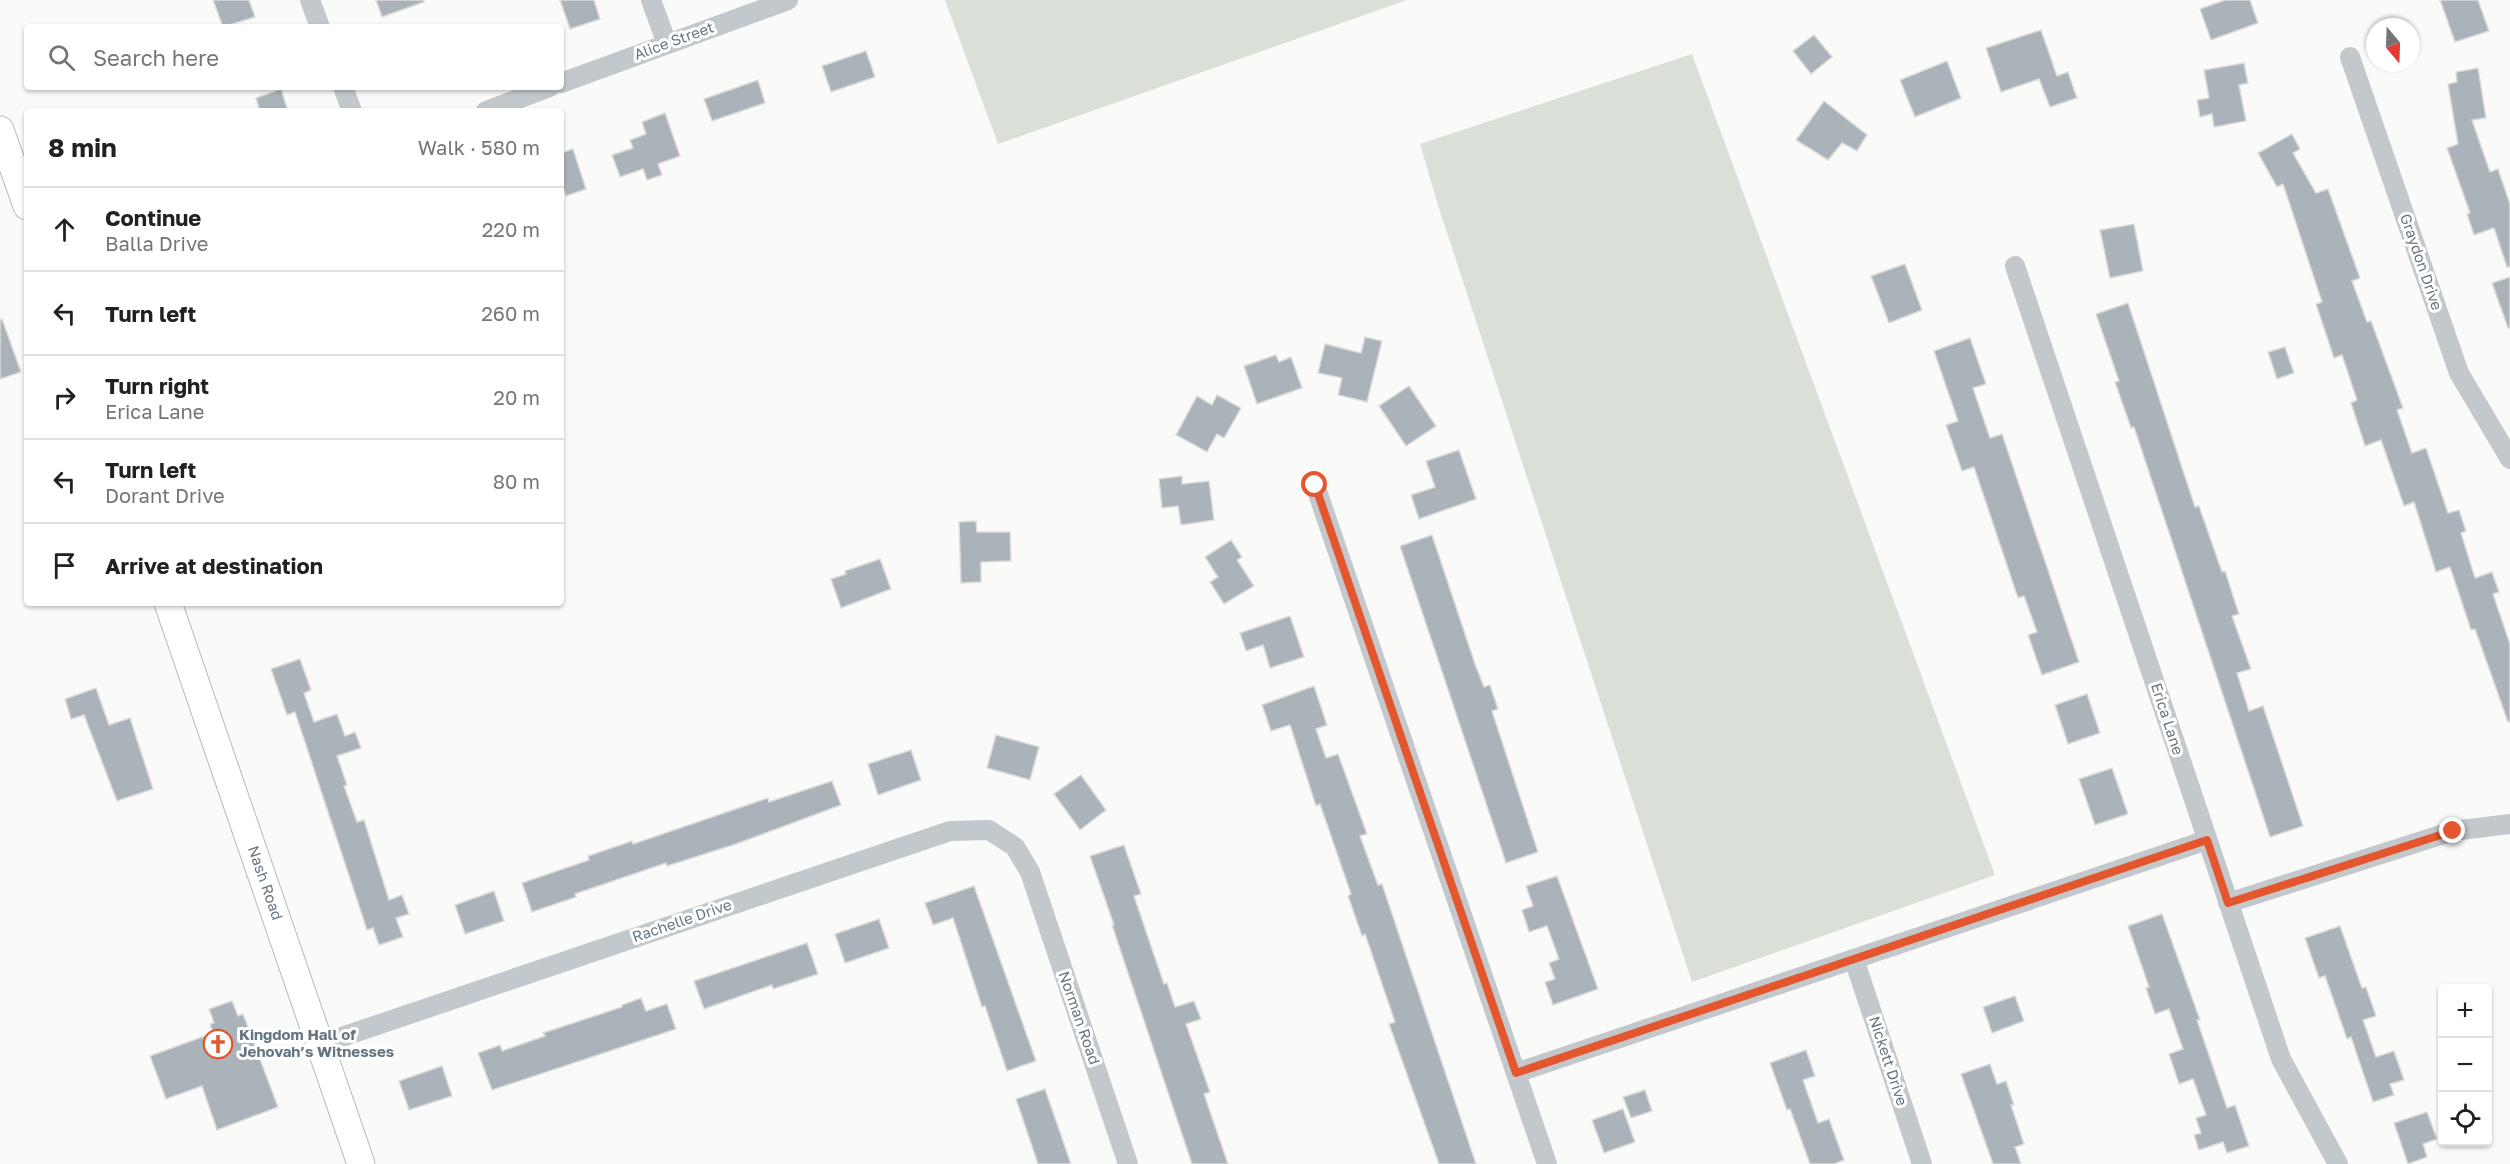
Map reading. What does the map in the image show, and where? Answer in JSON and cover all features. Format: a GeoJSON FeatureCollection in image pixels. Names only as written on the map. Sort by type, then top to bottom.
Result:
{"type":"FeatureCollection","features":[{"type":"Feature","properties":{"kind":"main road"},"geometry":{"type":"LineString","coordinates":[[2,143],[24,198]]}},
{"type":"Feature","properties":{"kind":"main road","name":"Nash Road"},"geometry":{"type":"LineString","coordinates":[[169,606],[361,1164]]}},
{"type":"Feature","properties":{"kind":"street"},"geometry":{"type":"LineString","coordinates":[[310,0],[319,24]]}},
{"type":"Feature","properties":{"kind":"street"},"geometry":{"type":"LineString","coordinates":[[651,0],[667,44]]}},
{"type":"Feature","properties":{"kind":"street","name":"Alice Street"},"geometry":{"type":"LineString","coordinates":[[564,82],[788,0]]}},
{"type":"Feature","properties":{"kind":"street","name":"Graydon Drive"},"geometry":{"type":"LineString","coordinates":[[2350,57],[2459,373],[2510,459]]}},
{"type":"Feature","properties":{"kind":"street"},"geometry":{"type":"LineString","coordinates":[[344,90],[351,108]]}},
{"type":"Feature","properties":{"kind":"street"},"geometry":{"type":"LineString","coordinates":[[494,108],[542,90]]}},
{"type":"Feature","properties":{"kind":"street","name":"Erica Lane"},"geometry":{"type":"LineString","coordinates":[[2015,266],[2281,1059],[2338,1164]]}},
{"type":"Feature","properties":{"kind":"street"},"geometry":{"type":"LineString","coordinates":[[1315,485],[1547,1164]]}},
{"type":"Feature","properties":{"kind":"street"},"geometry":{"type":"LineString","coordinates":[[2228,903],[2453,831],[2510,824]]}},
{"type":"Feature","properties":{"kind":"street","name":"Rachelle Drive"},"geometry":{"type":"LineString","coordinates":[[321,1044],[950,831],[988,830],[1015,847],[1030,872]]}},
{"type":"Feature","properties":{"kind":"street"},"geometry":{"type":"LineString","coordinates":[[1516,1073],[2207,840]]}},
{"type":"Feature","properties":{"kind":"street","name":"Norman Road"},"geometry":{"type":"LineString","coordinates":[[1030,872],[1128,1164]]}},
{"type":"Feature","properties":{"kind":"street","name":"Nickett Drive"},"geometry":{"type":"LineString","coordinates":[[1854,959],[1922,1164]]}},
{"type":"Feature","properties":{"kind":"shaded area"},"geometry":{"type":"Polygon","coordinates":[[[945,0],[1407,0],[998,144],[945,0]]]}},
{"type":"Feature","properties":{"kind":"shaded area"},"geometry":{"type":"Polygon","coordinates":[[[1692,54],[1995,875],[1692,982],[1420,144],[1692,54]]]}},
{"type":"Feature","properties":{"kind":"building"},"geometry":{"type":"Polygon","coordinates":[[[213,0],[249,0],[255,17],[233,24],[222,24],[213,0]]]}},
{"type":"Feature","properties":{"kind":"building"},"geometry":{"type":"Polygon","coordinates":[[[376,0],[424,0],[424,2],[382,17],[376,0]]]}},
{"type":"Feature","properties":{"kind":"building"},"geometry":{"type":"Polygon","coordinates":[[[560,0],[594,0],[600,19],[570,29],[560,0]]]}},
{"type":"Feature","properties":{"kind":"building"},"geometry":{"type":"Polygon","coordinates":[[[2225,0],[2250,0],[2258,23],[2211,40],[2200,9],[2225,0]]]}},
{"type":"Feature","properties":{"kind":"building"},"geometry":{"type":"Polygon","coordinates":[[[2440,0],[2478,0],[2489,31],[2455,42],[2440,0]]]}},
{"type":"Feature","properties":{"kind":"building"},"geometry":{"type":"Polygon","coordinates":[[[2041,30],[2057,76],[2068,72],[2077,98],[2050,107],[2039,79],[2001,92],[1986,48],[2041,30]]]}},
{"type":"Feature","properties":{"kind":"building"},"geometry":{"type":"Polygon","coordinates":[[[1814,35],[1832,57],[1811,74],[1793,51],[1814,35]]]}},
{"type":"Feature","properties":{"kind":"building"},"geometry":{"type":"Polygon","coordinates":[[[866,51],[875,77],[831,92],[822,66],[866,51]]]}},
{"type":"Feature","properties":{"kind":"building"},"geometry":{"type":"Polygon","coordinates":[[[1947,61],[1961,98],[1915,117],[1900,80],[1947,61]]]}},
{"type":"Feature","properties":{"kind":"building"},"geometry":{"type":"Polygon","coordinates":[[[2244,63],[2248,83],[2239,85],[2246,121],[2214,127],[2212,114],[2200,117],[2197,100],[2209,98],[2204,70],[2244,63]]]}},
{"type":"Feature","properties":{"kind":"building"},"geometry":{"type":"Polygon","coordinates":[[[2478,68],[2486,118],[2472,120],[2490,172],[2498,169],[2510,204],[2510,267],[2507,267],[2494,228],[2474,235],[2467,214],[2470,213],[2447,148],[2458,144],[2448,84],[2457,82],[2456,72],[2478,68]]]}},
{"type":"Feature","properties":{"kind":"building"},"geometry":{"type":"Polygon","coordinates":[[[758,80],[765,103],[712,121],[704,99],[758,80]]]}},
{"type":"Feature","properties":{"kind":"building"},"geometry":{"type":"Polygon","coordinates":[[[281,90],[287,108],[259,108],[256,98],[281,90]]]}},
{"type":"Feature","properties":{"kind":"building"},"geometry":{"type":"Polygon","coordinates":[[[1824,101],[1867,135],[1857,151],[1842,143],[1828,160],[1796,140],[1824,101]]]}},
{"type":"Feature","properties":{"kind":"building"},"geometry":{"type":"Polygon","coordinates":[[[665,113],[680,156],[658,164],[662,175],[647,180],[643,169],[620,177],[612,155],[633,148],[630,140],[646,134],[642,122],[665,113]]]}},
{"type":"Feature","properties":{"kind":"building"},"geometry":{"type":"Polygon","coordinates":[[[2292,134],[2300,149],[2293,153],[2316,193],[2328,189],[2360,278],[2352,281],[2367,322],[2371,321],[2403,408],[2397,410],[2412,453],[2426,448],[2448,513],[2459,510],[2466,531],[2461,533],[2475,578],[2492,572],[2499,592],[2493,594],[2510,644],[2510,722],[2508,722],[2475,629],[2471,630],[2450,567],[2436,572],[2414,502],[2404,506],[2381,440],[2365,446],[2351,403],[2357,400],[2342,355],[2334,358],[2316,304],[2322,302],[2283,184],[2277,187],[2258,153],[2292,134]]]}},
{"type":"Feature","properties":{"kind":"building"},"geometry":{"type":"Polygon","coordinates":[[[573,149],[586,189],[566,196],[564,190],[564,152],[573,149]]]}},
{"type":"Feature","properties":{"kind":"building"},"geometry":{"type":"Polygon","coordinates":[[[2134,224],[2143,271],[2110,278],[2100,230],[2134,224]]]}},
{"type":"Feature","properties":{"kind":"building"},"geometry":{"type":"Polygon","coordinates":[[[1905,264],[1922,310],[1889,323],[1871,276],[1905,264]]]}},
{"type":"Feature","properties":{"kind":"building"},"geometry":{"type":"Polygon","coordinates":[[[2510,277],[2510,328],[2508,328],[2492,283],[2510,277]]]}},
{"type":"Feature","properties":{"kind":"building"},"geometry":{"type":"Polygon","coordinates":[[[2128,303],[2195,507],[2199,506],[2222,572],[2225,571],[2239,614],[2232,616],[2251,669],[2237,673],[2249,711],[2263,706],[2303,826],[2270,837],[2134,427],[2131,428],[2115,382],[2119,381],[2096,314],[2128,303]]]}},
{"type":"Feature","properties":{"kind":"building"},"geometry":{"type":"Polygon","coordinates":[[[2,319],[21,372],[0,379],[0,320],[2,319]]]}},
{"type":"Feature","properties":{"kind":"building"},"geometry":{"type":"Polygon","coordinates":[[[1365,337],[1382,341],[1367,402],[1338,395],[1342,378],[1318,373],[1325,344],[1361,353],[1365,337]]]}},
{"type":"Feature","properties":{"kind":"building"},"geometry":{"type":"Polygon","coordinates":[[[1970,338],[1986,384],[1973,388],[1990,438],[2002,434],[2079,662],[2042,675],[2028,635],[2037,632],[2024,596],[2018,598],[1974,467],[1962,471],[1946,425],[1958,421],[1934,351],[1970,338]]]}},
{"type":"Feature","properties":{"kind":"building"},"geometry":{"type":"Polygon","coordinates":[[[2285,347],[2294,373],[2277,379],[2268,352],[2285,347]]]}},
{"type":"Feature","properties":{"kind":"building"},"geometry":{"type":"Polygon","coordinates":[[[1276,355],[1279,362],[1291,357],[1302,388],[1257,404],[1244,366],[1276,355]]]}},
{"type":"Feature","properties":{"kind":"building"},"geometry":{"type":"Polygon","coordinates":[[[1409,386],[1436,426],[1406,446],[1379,406],[1409,386]]]}},
{"type":"Feature","properties":{"kind":"building"},"geometry":{"type":"Polygon","coordinates":[[[1217,395],[1241,408],[1224,438],[1217,434],[1207,452],[1176,435],[1197,396],[1212,405],[1217,395]]]}},
{"type":"Feature","properties":{"kind":"building"},"geometry":{"type":"Polygon","coordinates":[[[1459,450],[1476,499],[1419,519],[1411,495],[1435,487],[1426,461],[1459,450]]]}},
{"type":"Feature","properties":{"kind":"building"},"geometry":{"type":"Polygon","coordinates":[[[1182,476],[1182,484],[1209,481],[1214,520],[1181,525],[1178,506],[1162,508],[1159,479],[1182,476]]]}},
{"type":"Feature","properties":{"kind":"building"},"geometry":{"type":"Polygon","coordinates":[[[976,521],[977,532],[1010,532],[1011,561],[981,562],[981,582],[961,583],[959,522],[976,521]]]}},
{"type":"Feature","properties":{"kind":"building"},"geometry":{"type":"Polygon","coordinates":[[[1432,535],[1475,664],[1484,687],[1490,685],[1498,709],[1492,711],[1538,852],[1506,863],[1400,546],[1432,535]]]}},
{"type":"Feature","properties":{"kind":"building"},"geometry":{"type":"Polygon","coordinates":[[[1231,540],[1242,557],[1237,560],[1254,586],[1224,604],[1210,582],[1218,577],[1205,557],[1231,540]]]}},
{"type":"Feature","properties":{"kind":"building"},"geometry":{"type":"Polygon","coordinates":[[[880,559],[891,589],[841,608],[831,579],[846,574],[845,571],[880,559]]]}},
{"type":"Feature","properties":{"kind":"building"},"geometry":{"type":"Polygon","coordinates":[[[1290,616],[1304,657],[1270,668],[1263,645],[1246,651],[1240,633],[1290,616]]]}},
{"type":"Feature","properties":{"kind":"building"},"geometry":{"type":"Polygon","coordinates":[[[300,659],[311,690],[304,693],[314,722],[337,714],[345,736],[355,732],[361,748],[337,756],[347,785],[344,786],[357,822],[364,820],[389,900],[402,895],[409,914],[396,918],[403,937],[379,945],[373,928],[367,930],[295,712],[287,715],[271,669],[300,659]]]}},
{"type":"Feature","properties":{"kind":"building"},"geometry":{"type":"Polygon","coordinates":[[[1314,686],[1327,725],[1316,729],[1326,758],[1338,754],[1367,834],[1360,836],[1378,885],[1382,884],[1476,1164],[1439,1164],[1389,1024],[1395,1022],[1365,934],[1362,936],[1348,896],[1351,894],[1320,804],[1316,806],[1290,725],[1271,731],[1262,705],[1314,686]]]}},
{"type":"Feature","properties":{"kind":"building"},"geometry":{"type":"Polygon","coordinates":[[[96,688],[109,725],[130,718],[153,789],[117,801],[84,715],[71,719],[65,699],[96,688]]]}},
{"type":"Feature","properties":{"kind":"building"},"geometry":{"type":"Polygon","coordinates":[[[2087,694],[2100,733],[2068,744],[2055,705],[2087,694]]]}},
{"type":"Feature","properties":{"kind":"building"},"geometry":{"type":"Polygon","coordinates":[[[996,735],[1039,747],[1030,780],[987,768],[996,735]]]}},
{"type":"Feature","properties":{"kind":"building"},"geometry":{"type":"Polygon","coordinates":[[[911,750],[921,780],[878,795],[868,764],[911,750]]]}},
{"type":"Feature","properties":{"kind":"building"},"geometry":{"type":"Polygon","coordinates":[[[2112,768],[2128,814],[2095,825],[2079,779],[2112,768]]]}},
{"type":"Feature","properties":{"kind":"building"},"geometry":{"type":"Polygon","coordinates":[[[1081,775],[1106,810],[1080,830],[1054,794],[1081,775]]]}},
{"type":"Feature","properties":{"kind":"building"},"geometry":{"type":"Polygon","coordinates":[[[832,781],[841,805],[736,844],[667,866],[666,863],[575,894],[576,897],[532,912],[522,883],[589,860],[588,856],[632,841],[633,844],[768,798],[769,802],[832,781]]]}},
{"type":"Feature","properties":{"kind":"building"},"geometry":{"type":"Polygon","coordinates":[[[1124,845],[1141,894],[1134,896],[1164,984],[1167,983],[1175,1007],[1194,1001],[1201,1019],[1186,1024],[1210,1092],[1204,1094],[1228,1164],[1192,1164],[1112,925],[1114,925],[1090,856],[1124,845]]]}},
{"type":"Feature","properties":{"kind":"building"},"geometry":{"type":"Polygon","coordinates":[[[1557,876],[1598,989],[1553,1005],[1545,982],[1555,979],[1549,963],[1559,959],[1547,926],[1529,932],[1522,910],[1533,906],[1526,886],[1557,876]]]}},
{"type":"Feature","properties":{"kind":"building"},"geometry":{"type":"Polygon","coordinates":[[[974,886],[1036,1061],[1007,1071],[985,1006],[982,1007],[953,918],[933,925],[925,903],[974,886]]]}},
{"type":"Feature","properties":{"kind":"building"},"geometry":{"type":"Polygon","coordinates":[[[494,891],[504,921],[465,934],[455,905],[494,891]]]}},
{"type":"Feature","properties":{"kind":"building"},"geometry":{"type":"Polygon","coordinates":[[[2162,914],[2200,1020],[2197,1020],[2227,1108],[2235,1105],[2249,1146],[2227,1153],[2223,1142],[2199,1150],[2194,1135],[2201,1133],[2196,1118],[2206,1115],[2193,1079],[2179,1084],[2169,1054],[2183,1049],[2169,1009],[2155,1014],[2146,988],[2149,987],[2128,926],[2162,914]]]}},
{"type":"Feature","properties":{"kind":"building"},"geometry":{"type":"Polygon","coordinates":[[[879,919],[889,948],[845,963],[835,934],[879,919]]]}},
{"type":"Feature","properties":{"kind":"building"},"geometry":{"type":"Polygon","coordinates":[[[2340,926],[2362,988],[2366,987],[2376,1016],[2363,1020],[2376,1057],[2394,1051],[2404,1080],[2390,1084],[2394,1095],[2373,1102],[2351,1037],[2347,1039],[2325,976],[2319,978],[2305,938],[2340,926]]]}},
{"type":"Feature","properties":{"kind":"building"},"geometry":{"type":"Polygon","coordinates":[[[807,943],[818,974],[773,989],[772,985],[704,1009],[694,981],[807,943]]]}},
{"type":"Feature","properties":{"kind":"building"},"geometry":{"type":"Polygon","coordinates":[[[2015,996],[2024,1021],[1992,1033],[1983,1007],[2015,996]]]}},
{"type":"Feature","properties":{"kind":"building"},"geometry":{"type":"Polygon","coordinates":[[[641,998],[646,1011],[667,1004],[676,1029],[492,1090],[478,1053],[500,1045],[502,1051],[545,1036],[543,1033],[622,1007],[622,1005],[641,998]]]}},
{"type":"Feature","properties":{"kind":"building","name":"Kingdom Hall of Jehovah’s Witnesses"},"geometry":{"type":"Polygon","coordinates":[[[232,1001],[238,1016],[243,1014],[278,1107],[217,1130],[202,1086],[166,1099],[150,1056],[213,1033],[210,1024],[214,1023],[209,1009],[232,1001]]]}},
{"type":"Feature","properties":{"kind":"building"},"geometry":{"type":"Polygon","coordinates":[[[1806,1050],[1815,1076],[1803,1080],[1818,1123],[1829,1119],[1844,1160],[1834,1164],[1810,1164],[1770,1063],[1806,1050]]]}},
{"type":"Feature","properties":{"kind":"building"},"geometry":{"type":"Polygon","coordinates":[[[1990,1064],[1997,1084],[2006,1081],[2014,1105],[2011,1105],[2024,1144],[2015,1147],[2021,1164],[1993,1164],[1961,1074],[1990,1064]]]}},
{"type":"Feature","properties":{"kind":"building"},"geometry":{"type":"Polygon","coordinates":[[[442,1066],[452,1096],[409,1110],[399,1081],[442,1066]]]}},
{"type":"Feature","properties":{"kind":"building"},"geometry":{"type":"Polygon","coordinates":[[[1045,1089],[1071,1164],[1038,1164],[1016,1099],[1045,1089]]]}},
{"type":"Feature","properties":{"kind":"building"},"geometry":{"type":"Polygon","coordinates":[[[1645,1090],[1652,1111],[1631,1118],[1623,1097],[1645,1090]]]}},
{"type":"Feature","properties":{"kind":"building"},"geometry":{"type":"Polygon","coordinates":[[[1623,1109],[1635,1142],[1604,1153],[1592,1120],[1623,1109]]]}},
{"type":"Feature","properties":{"kind":"building"},"geometry":{"type":"Polygon","coordinates":[[[2427,1112],[2437,1139],[2423,1144],[2427,1157],[2408,1164],[2394,1123],[2427,1112]]]}},
{"type":"Feature","properties":{"kind":"place","name":"Kingdom Hall of Jehovah’s Witnesses"},"geometry":{"type":"Point","coordinates":[218,1044]}},
{"type":"Feature","properties":{"kind":"route"},"geometry":{"type":"LineString","coordinates":[[1315,485],[1516,1073],[2207,840],[2228,903],[2453,831]]}}]}
